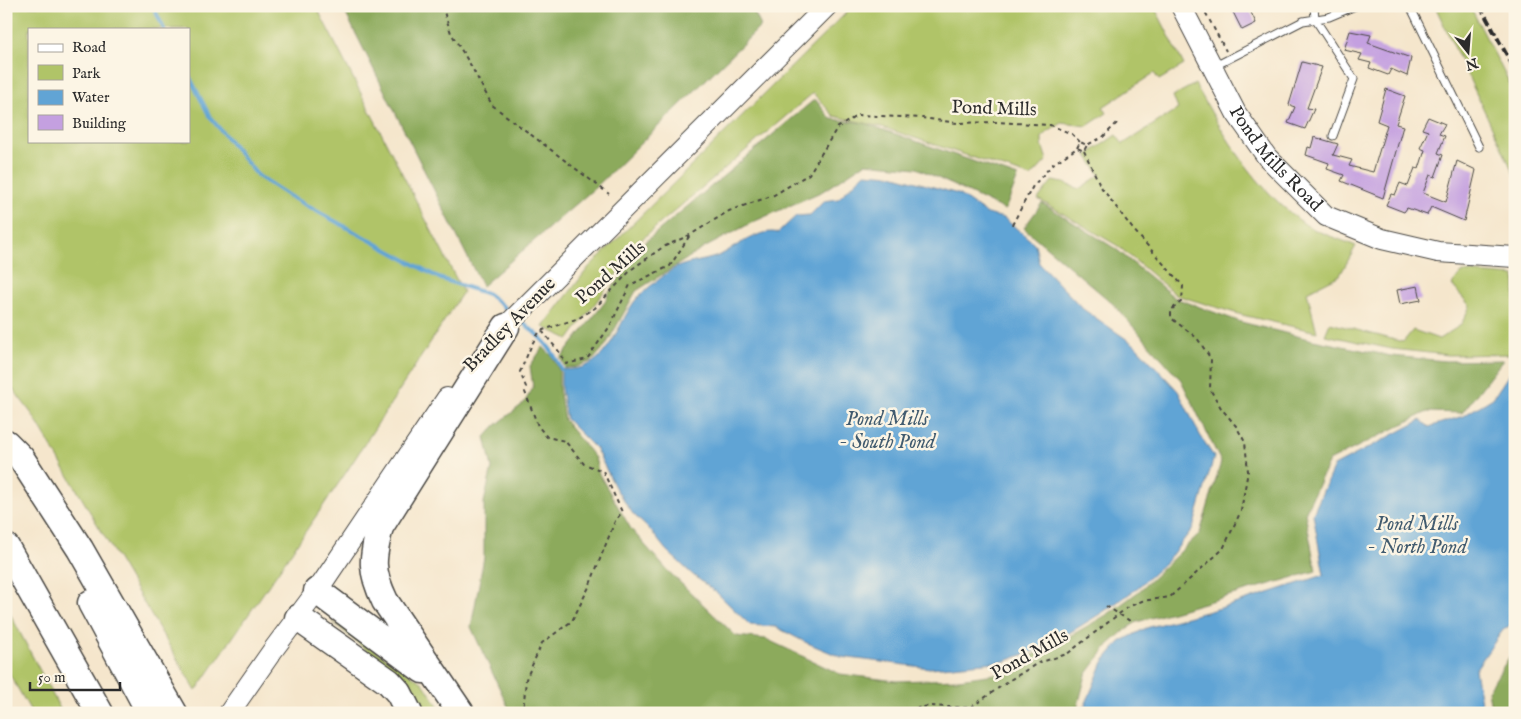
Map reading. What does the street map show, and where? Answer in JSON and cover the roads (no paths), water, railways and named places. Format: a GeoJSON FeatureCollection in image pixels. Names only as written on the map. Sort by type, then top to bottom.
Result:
{"type":"FeatureCollection","features":[{"type":"Feature","properties":{"kind":"highway"},"geometry":{"type":"LineString","coordinates":[[461,713],[385,601],[377,586],[373,570],[374,549],[380,527],[506,327]]}},
{"type":"Feature","properties":{"kind":"highway"},"geometry":{"type":"LineString","coordinates":[[6,442],[21,458],[80,549],[174,713]]}},
{"type":"Feature","properties":{"kind":"highway"},"geometry":{"type":"LineString","coordinates":[[6,458],[69,563],[150,713]]}},
{"type":"Feature","properties":{"kind":"highway"},"geometry":{"type":"LineString","coordinates":[[6,547],[100,713]]}},
{"type":"Feature","properties":{"kind":"highway"},"geometry":{"type":"LineString","coordinates":[[6,564],[81,713]]}},
{"type":"Feature","properties":{"kind":"highway"},"geometry":{"type":"LineString","coordinates":[[317,591],[439,682]]}},
{"type":"Feature","properties":{"kind":"highway"},"geometry":{"type":"LineString","coordinates":[[298,618],[390,682],[399,693],[409,713]]}},
{"type":"Feature","properties":{"kind":"main road","name":"Bradley Avenue"},"geometry":{"type":"LineString","coordinates":[[229,713],[272,650],[317,591],[470,362],[827,6]]}},
{"type":"Feature","properties":{"kind":"main road","name":"Pond Mills Road"},"geometry":{"type":"LineString","coordinates":[[1181,6],[1221,63],[1236,113],[1266,157],[1326,216],[1382,240],[1438,252],[1515,257]]}},
{"type":"Feature","properties":{"kind":"lane"},"geometry":{"type":"LineString","coordinates":[[1314,6],[1315,19],[1354,79],[1333,136]]}},
{"type":"Feature","properties":{"kind":"lane"},"geometry":{"type":"LineString","coordinates":[[1221,63],[1303,21],[1329,17],[1355,6]]}},
{"type":"Feature","properties":{"kind":"lane"},"geometry":{"type":"LineString","coordinates":[[1410,6],[1479,147]]}},
{"type":"Feature","properties":{"kind":"water","name":"Pond Mills - South Pond"},"geometry":{"type":"Polygon","coordinates":[[[865,173],[892,175],[958,194],[987,214],[1004,218],[1035,244],[1039,263],[1083,309],[1135,345],[1178,391],[1200,435],[1214,457],[1193,528],[1167,561],[1135,590],[1100,614],[1048,646],[1005,661],[930,668],[841,657],[776,627],[750,625],[717,593],[693,575],[666,550],[651,531],[633,514],[616,489],[596,449],[566,419],[561,388],[561,369],[576,369],[589,365],[599,358],[614,337],[634,302],[648,288],[675,268],[720,255],[758,235],[772,232],[778,233],[796,216],[810,215],[824,201],[838,199],[865,173]]]}},
{"type":"Feature","properties":{"kind":"water","name":"Pond Mills - North Pond"},"geometry":{"type":"Polygon","coordinates":[[[1515,365],[1515,622],[1503,630],[1475,670],[1483,713],[1082,713],[1103,662],[1120,642],[1146,628],[1228,606],[1324,575],[1313,514],[1334,466],[1421,420],[1429,427],[1463,416],[1493,398],[1515,365]]]}},
{"type":"Feature","properties":{"kind":"waterway"},"geometry":{"type":"LineString","coordinates":[[153,6],[164,28]]}},
{"type":"Feature","properties":{"kind":"waterway"},"geometry":{"type":"LineString","coordinates":[[190,78],[210,117],[258,176],[289,196],[441,279],[488,294],[510,312]]}},
{"type":"Feature","properties":{"kind":"waterway"},"geometry":{"type":"LineString","coordinates":[[520,320],[549,347],[561,369]]}},
{"type":"Feature","properties":{"kind":"railway"},"geometry":{"type":"LineString","coordinates":[[1480,6],[1515,70]]}}]}
